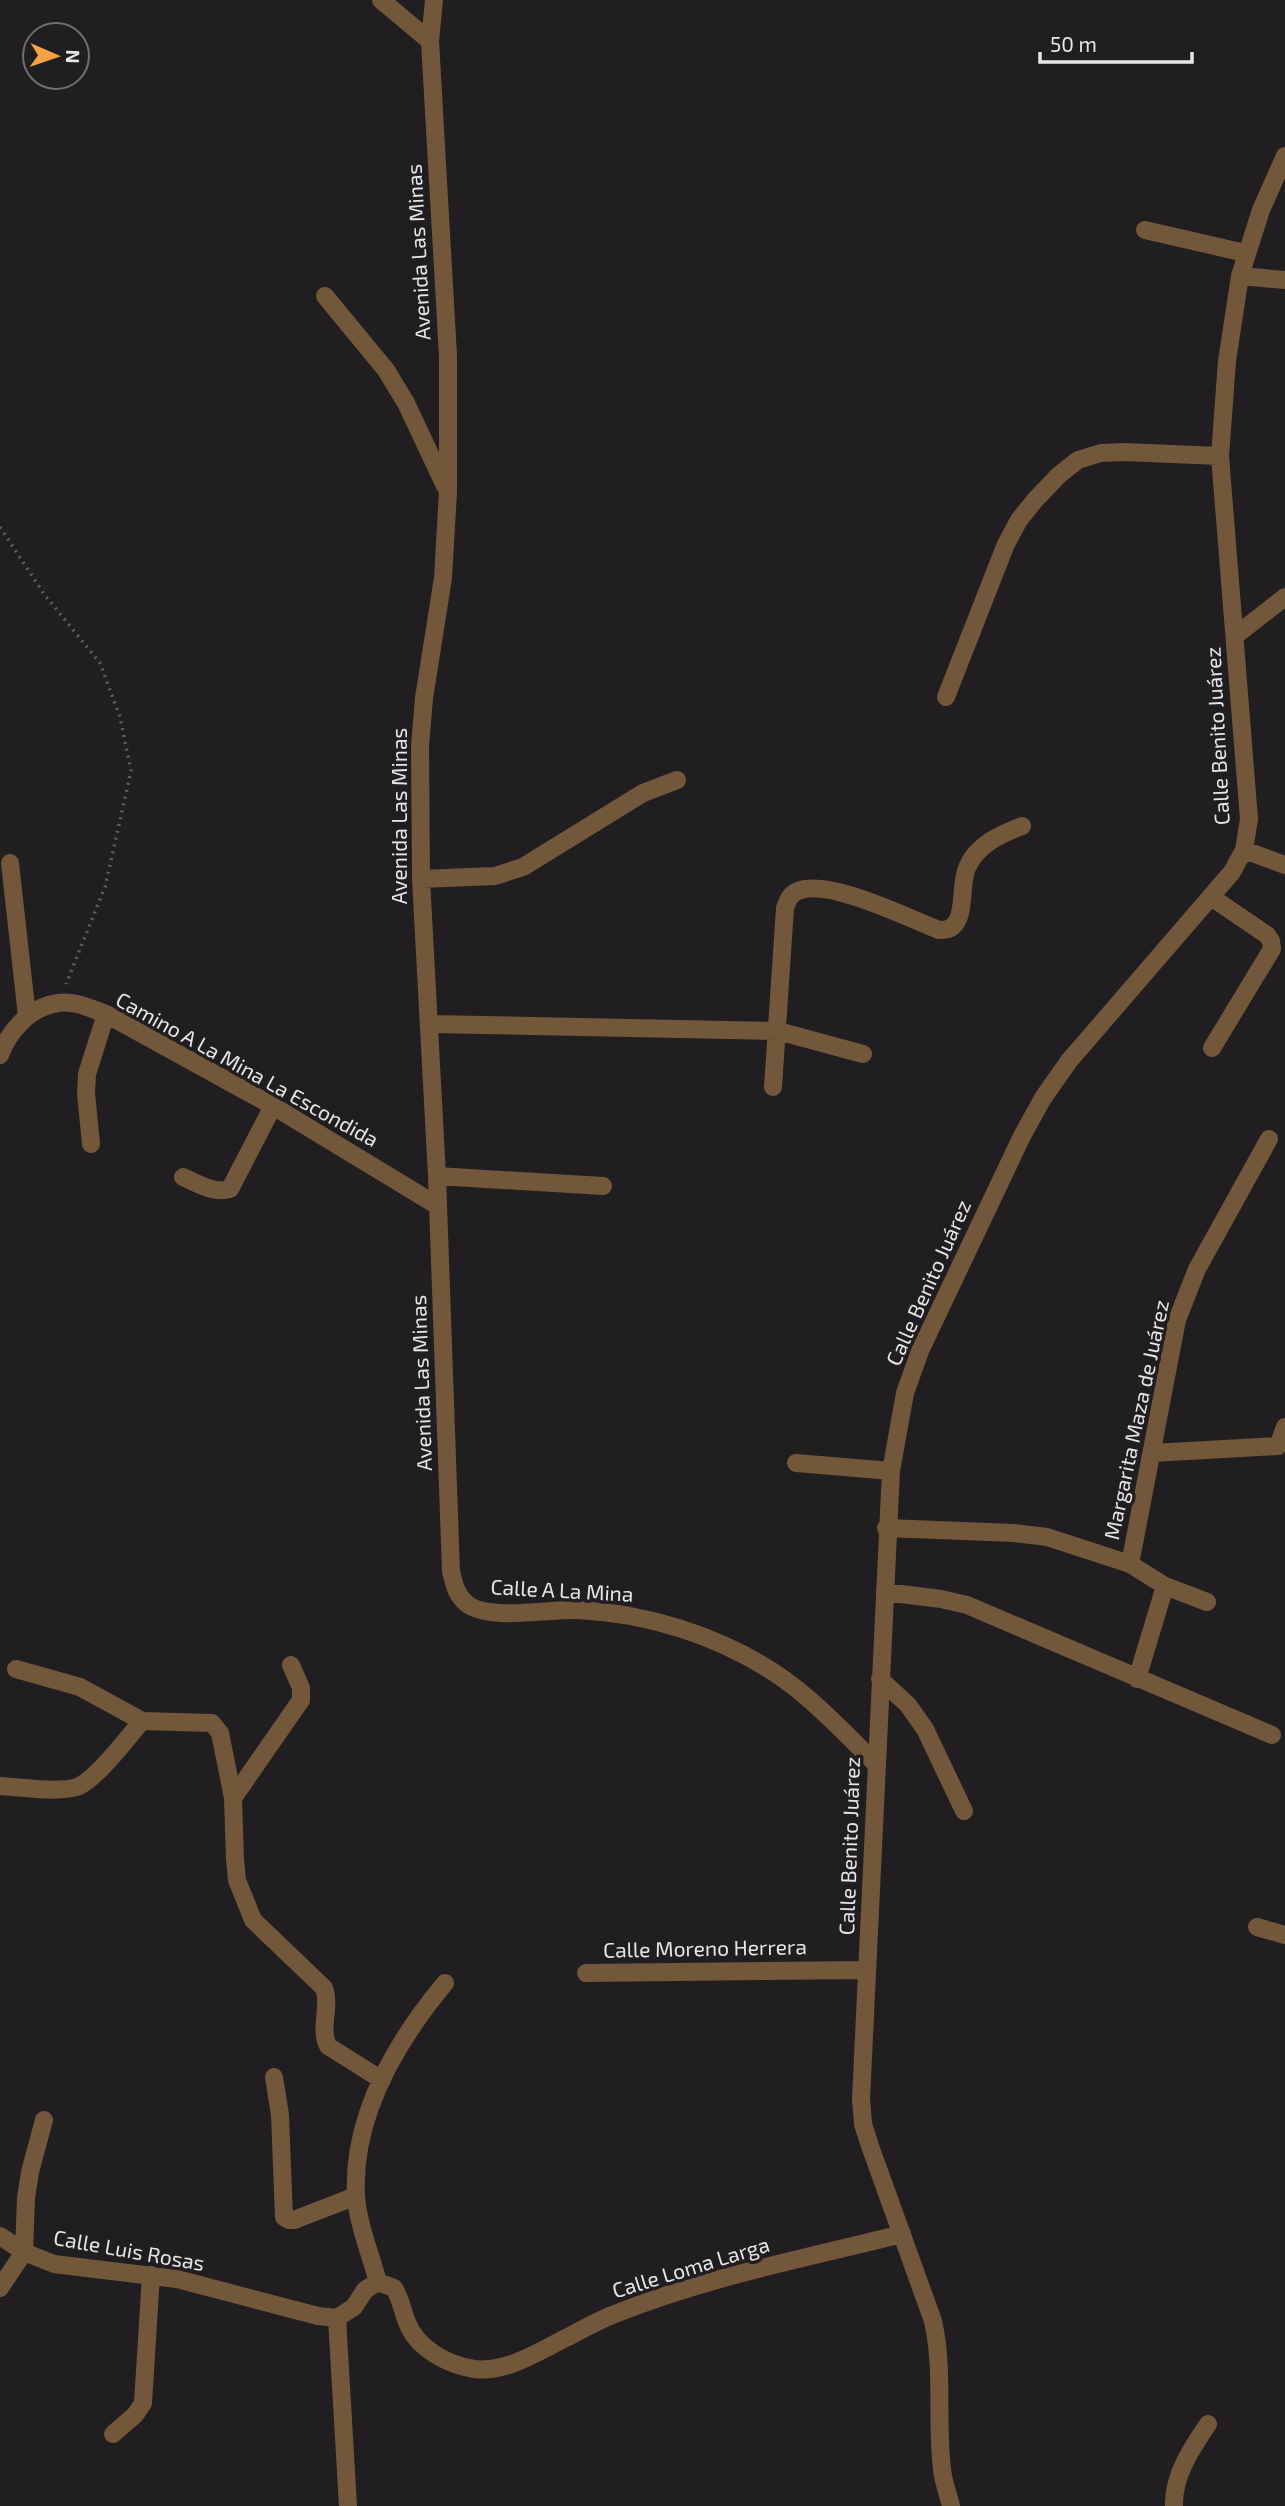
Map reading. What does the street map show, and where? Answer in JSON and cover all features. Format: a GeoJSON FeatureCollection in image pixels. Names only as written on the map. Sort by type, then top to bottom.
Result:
{"type":"FeatureCollection","features":[{"type":"Feature","properties":{"kind":"street"},"geometry":{"type":"LineString","coordinates":[[382,0],[430,41]]}},
{"type":"Feature","properties":{"kind":"street","name":"Avenida Las Minas"},"geometry":{"type":"LineString","coordinates":[[434,0],[430,41],[448,356],[448,492],[443,578],[424,698],[420,746],[421,879],[437,1176],[451,1571],[456,1592]]}},
{"type":"Feature","properties":{"kind":"street","name":"Calle Benito Juárez"},"geometry":{"type":"LineString","coordinates":[[951,2506],[941,2461],[939,2348],[933,2321],[863,2124],[861,2099],[891,1471],[905,1393],[920,1351],[1022,1136],[1043,1098],[1069,1060],[1212,897],[1232,872],[1244,850],[1249,819],[1220,456],[1227,360],[1240,276],[1245,253],[1261,210],[1285,156]]}},
{"type":"Feature","properties":{"kind":"street"},"geometry":{"type":"LineString","coordinates":[[1145,230],[1245,253]]}},
{"type":"Feature","properties":{"kind":"street"},"geometry":{"type":"LineString","coordinates":[[1240,276],[1285,280]]}},
{"type":"Feature","properties":{"kind":"street"},"geometry":{"type":"LineString","coordinates":[[325,296],[386,370],[406,402],[448,492]]}},
{"type":"Feature","properties":{"kind":"street"},"geometry":{"type":"LineString","coordinates":[[946,697],[1006,544],[1019,520],[1059,475],[1078,460],[1101,453],[1220,456]]}},
{"type":"Feature","properties":{"kind":"street"},"geometry":{"type":"LineString","coordinates":[[1235,636],[1285,597]]}},
{"type":"Feature","properties":{"kind":"street"},"geometry":{"type":"LineString","coordinates":[[421,879],[495,876],[523,867],[643,793],[677,780]]}},
{"type":"Feature","properties":{"kind":"street"},"geometry":{"type":"LineString","coordinates":[[773,1087],[785,908],[789,898],[805,889],[831,890],[852,895],[947,931],[955,926],[959,918],[966,868],[979,850],[1000,835],[1022,826]]}},
{"type":"Feature","properties":{"kind":"street"},"geometry":{"type":"LineString","coordinates":[[1244,850],[1285,865]]}},
{"type":"Feature","properties":{"kind":"street"},"geometry":{"type":"LineString","coordinates":[[10,863],[27,1016]]}},
{"type":"Feature","properties":{"kind":"street"},"geometry":{"type":"LineString","coordinates":[[1212,897],[1266,935],[1271,941],[1272,949],[1212,1048]]}},
{"type":"Feature","properties":{"kind":"street"},"geometry":{"type":"LineString","coordinates":[[0,1055],[6,1038],[27,1016],[58,1003]]}},
{"type":"Feature","properties":{"kind":"street","name":"Camino A La Mina La Escondida"},"geometry":{"type":"LineString","coordinates":[[58,1003],[82,1006],[106,1014],[274,1106],[438,1206]]}},
{"type":"Feature","properties":{"kind":"street"},"geometry":{"type":"LineString","coordinates":[[91,1144],[86,1093],[88,1074],[106,1014]]}},
{"type":"Feature","properties":{"kind":"street"},"geometry":{"type":"LineString","coordinates":[[430,1024],[778,1031],[863,1054]]}},
{"type":"Feature","properties":{"kind":"street"},"geometry":{"type":"LineString","coordinates":[[183,1177],[215,1190],[230,1189],[274,1106]]}},
{"type":"Feature","properties":{"kind":"street","name":"Margarita Maza de Juárez"},"geometry":{"type":"LineString","coordinates":[[1130,1564],[1177,1320],[1197,1269],[1269,1139]]}},
{"type":"Feature","properties":{"kind":"street"},"geometry":{"type":"LineString","coordinates":[[437,1176],[603,1186]]}},
{"type":"Feature","properties":{"kind":"street"},"geometry":{"type":"LineString","coordinates":[[1153,1453],[1281,1449],[1285,1427]]}},
{"type":"Feature","properties":{"kind":"street"},"geometry":{"type":"LineString","coordinates":[[796,1464],[891,1471]]}},
{"type":"Feature","properties":{"kind":"street"},"geometry":{"type":"LineString","coordinates":[[887,1528],[1014,1533],[1047,1538],[1130,1564],[1165,1586],[1207,1602]]}},
{"type":"Feature","properties":{"kind":"street"},"geometry":{"type":"LineString","coordinates":[[1137,1679],[1165,1586]]}},
{"type":"Feature","properties":{"kind":"street","name":"Calle A La Mina"},"geometry":{"type":"LineString","coordinates":[[456,1592],[469,1605],[488,1612],[577,1611],[629,1615],[678,1628],[722,1644],[773,1672],[810,1700],[876,1764]]}},
{"type":"Feature","properties":{"kind":"street"},"geometry":{"type":"LineString","coordinates":[[885,1592],[967,1605],[1272,1735]]}},
{"type":"Feature","properties":{"kind":"street"},"geometry":{"type":"LineString","coordinates":[[233,1798],[301,1699],[301,1688],[291,1665]]}},
{"type":"Feature","properties":{"kind":"street"},"geometry":{"type":"LineString","coordinates":[[16,1669],[80,1687],[142,1721],[205,1721],[217,1727],[233,1798],[237,1880],[253,1920],[324,1988],[325,2036],[328,2046],[382,2080]]}},
{"type":"Feature","properties":{"kind":"street"},"geometry":{"type":"LineString","coordinates":[[880,1679],[908,1705],[925,1729],[964,1811]]}},
{"type":"Feature","properties":{"kind":"street"},"geometry":{"type":"LineString","coordinates":[[0,1786],[58,1789],[77,1787],[92,1777],[142,1721]]}},
{"type":"Feature","properties":{"kind":"street"},"geometry":{"type":"LineString","coordinates":[[1257,1927],[1285,1935]]}},
{"type":"Feature","properties":{"kind":"street","name":"Calle Moreno Herrera"},"geometry":{"type":"LineString","coordinates":[[586,1973],[867,1970]]}},
{"type":"Feature","properties":{"kind":"street"},"geometry":{"type":"LineString","coordinates":[[348,2506],[337,2318],[354,2307],[365,2290],[379,2282],[356,2196],[358,2154],[365,2118],[382,2080],[417,2016],[445,1983]]}},
{"type":"Feature","properties":{"kind":"street"},"geometry":{"type":"LineString","coordinates":[[274,2077],[280,2115],[284,2217],[294,2220],[356,2196]]}},
{"type":"Feature","properties":{"kind":"street"},"geometry":{"type":"LineString","coordinates":[[0,2288],[24,2252],[28,2185],[44,2120]]}},
{"type":"Feature","properties":{"kind":"street","name":"Calle Loma Larga"},"geometry":{"type":"LineString","coordinates":[[379,2282],[394,2288],[402,2301],[407,2324],[431,2351],[447,2361],[475,2369],[501,2367],[613,2314],[651,2301],[902,2234]]}},
{"type":"Feature","properties":{"kind":"street","name":"Calle Luis Rosas"},"geometry":{"type":"LineString","coordinates":[[0,2236],[24,2252],[54,2264],[177,2279],[318,2316],[337,2318]]}},
{"type":"Feature","properties":{"kind":"street"},"geometry":{"type":"LineString","coordinates":[[113,2434],[135,2416],[143,2403],[151,2275]]}},
{"type":"Feature","properties":{"kind":"street"},"geometry":{"type":"LineString","coordinates":[[1174,2506],[1186,2457],[1208,2424]]}},
{"type":"Feature","properties":{"kind":"path"},"geometry":{"type":"LineString","coordinates":[[0,527],[44,594],[100,663],[120,717],[131,771],[105,887],[58,1003]]}}]}
